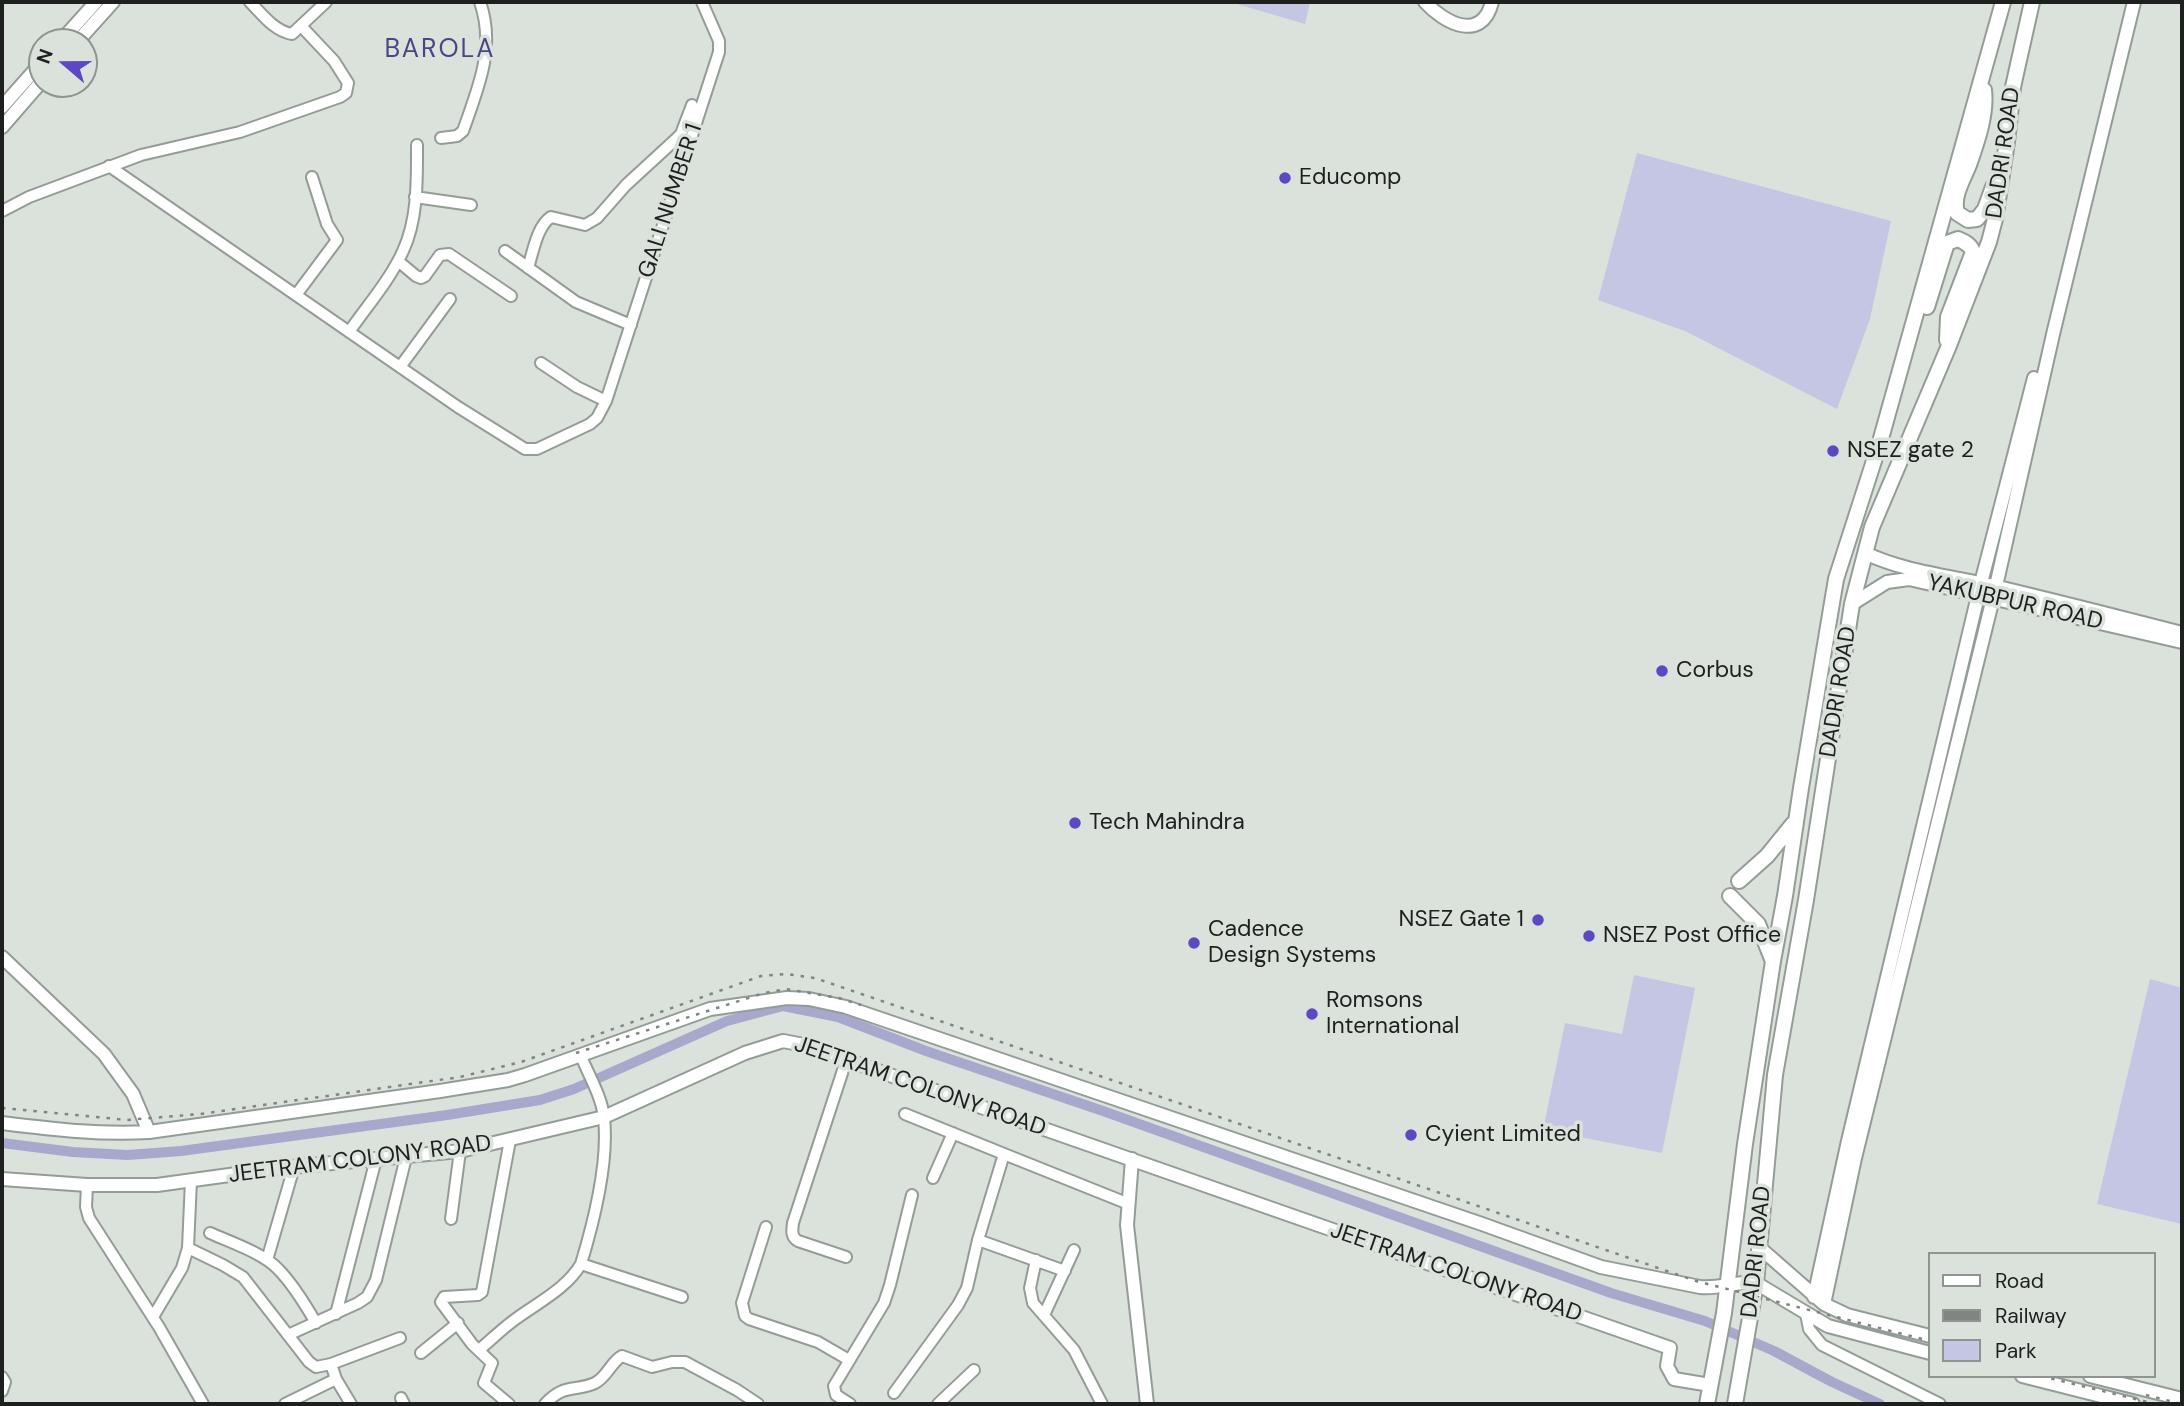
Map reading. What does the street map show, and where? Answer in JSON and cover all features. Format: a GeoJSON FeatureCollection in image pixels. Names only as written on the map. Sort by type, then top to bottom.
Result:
{"type":"FeatureCollection","features":[{"type":"Feature","properties":{"kind":"main road","name":"DADRI ROAD"},"geometry":{"type":"LineString","coordinates":[[1707,1404],[1724,1313],[1745,1144],[1773,961],[1836,579],[1880,442],[2003,2]]}},
{"type":"Feature","properties":{"kind":"main road","name":"DADRI ROAD"},"geometry":{"type":"LineString","coordinates":[[1735,1404],[1756,1283],[1775,1075],[1852,604],[1877,514],[1948,348],[1989,242],[2007,142],[2013,88],[2032,2]]}},
{"type":"Feature","properties":{"kind":"main road"},"geometry":{"type":"LineString","coordinates":[[1982,78],[1985,100],[1982,117],[1956,199],[1955,207],[1962,217],[1968,220],[1977,219],[1985,209],[2007,142]]}},
{"type":"Feature","properties":{"kind":"main road"},"geometry":{"type":"LineString","coordinates":[[1910,331],[1927,306],[1947,243],[1958,239],[1965,242],[1972,248],[1973,253],[1948,317],[1948,348]]}},
{"type":"Feature","properties":{"kind":"main road"},"geometry":{"type":"LineString","coordinates":[[1739,881],[1775,847],[1796,820]]}},
{"type":"Feature","properties":{"kind":"main road"},"geometry":{"type":"LineString","coordinates":[[1730,896],[1758,924],[1773,961]]}},
{"type":"Feature","properties":{"kind":"street"},"geometry":{"type":"LineString","coordinates":[[73,28],[96,2]]}},
{"type":"Feature","properties":{"kind":"street"},"geometry":{"type":"LineString","coordinates":[[90,28],[113,2]]}},
{"type":"Feature","properties":{"kind":"street"},"geometry":{"type":"LineString","coordinates":[[250,2],[284,33],[292,34],[326,2]]}},
{"type":"Feature","properties":{"kind":"street"},"geometry":{"type":"LineString","coordinates":[[441,138],[457,136],[463,131],[486,59],[485,25],[480,2]]}},
{"type":"Feature","properties":{"kind":"street","name":"GALI NUMBER 1"},"geometry":{"type":"LineString","coordinates":[[606,401],[719,52],[719,41],[702,2]]}},
{"type":"Feature","properties":{"kind":"street"},"geometry":{"type":"LineString","coordinates":[[1425,2],[1444,20],[1473,25],[1485,19],[1492,2]]}},
{"type":"Feature","properties":{"kind":"street"},"geometry":{"type":"LineString","coordinates":[[1819,1301],[1849,1141],[1980,589],[2054,301],[2125,2]]}},
{"type":"Feature","properties":{"kind":"street"},"geometry":{"type":"LineString","coordinates":[[1819,1301],[1994,592],[2054,330],[2134,2]]}},
{"type":"Feature","properties":{"kind":"street"},"geometry":{"type":"LineString","coordinates":[[2,211],[29,197],[141,155],[240,131],[340,97],[346,93],[348,83],[334,61],[302,27]]}},
{"type":"Feature","properties":{"kind":"street"},"geometry":{"type":"LineString","coordinates":[[2,107],[28,78]]}},
{"type":"Feature","properties":{"kind":"street"},"geometry":{"type":"LineString","coordinates":[[2,127],[28,97]]}},
{"type":"Feature","properties":{"kind":"street"},"geometry":{"type":"LineString","coordinates":[[528,268],[547,219],[585,225],[597,218],[626,185],[681,134],[692,105]]}},
{"type":"Feature","properties":{"kind":"street"},"geometry":{"type":"LineString","coordinates":[[349,332],[398,261],[407,241],[415,197],[417,145]]}},
{"type":"Feature","properties":{"kind":"street"},"geometry":{"type":"LineString","coordinates":[[109,166],[458,407],[530,450],[590,424],[597,418],[606,401],[577,387],[541,363]]}},
{"type":"Feature","properties":{"kind":"street"},"geometry":{"type":"LineString","coordinates":[[296,295],[337,240],[327,224],[312,177]]}},
{"type":"Feature","properties":{"kind":"street"},"geometry":{"type":"LineString","coordinates":[[415,197],[471,205]]}},
{"type":"Feature","properties":{"kind":"street"},"geometry":{"type":"LineString","coordinates":[[505,251],[576,302],[631,325]]}},
{"type":"Feature","properties":{"kind":"street"},"geometry":{"type":"LineString","coordinates":[[398,261],[421,278],[440,255],[449,254],[511,296]]}},
{"type":"Feature","properties":{"kind":"street"},"geometry":{"type":"LineString","coordinates":[[400,367],[450,299]]}},
{"type":"Feature","properties":{"kind":"street","name":"YAKUBPUR ROAD"},"geometry":{"type":"LineString","coordinates":[[1865,553],[1877,559],[1980,589],[2182,633]]}},
{"type":"Feature","properties":{"kind":"street","name":"YAKUBPUR ROAD"},"geometry":{"type":"LineString","coordinates":[[1852,604],[1880,586],[1900,579],[1980,589]]}},
{"type":"Feature","properties":{"kind":"street","name":"YAKUBPUR ROAD"},"geometry":{"type":"LineString","coordinates":[[1994,592],[2182,642]]}},
{"type":"Feature","properties":{"kind":"street"},"geometry":{"type":"LineString","coordinates":[[2,957],[104,1054],[133,1094],[149,1132]]}},
{"type":"Feature","properties":{"kind":"street"},"geometry":{"type":"LineString","coordinates":[[2,1123],[120,1134],[314,1110],[508,1080],[582,1060],[709,1009],[773,999],[809,999],[873,1016],[1469,1219],[1601,1268],[1700,1287],[1756,1283],[1828,1326],[1928,1352]]}},
{"type":"Feature","properties":{"kind":"street","name":"JEETRAM COLONY ROAD"},"geometry":{"type":"LineString","coordinates":[[2,1179],[87,1185],[157,1185],[294,1167],[460,1151],[604,1117],[745,1053],[783,1041],[804,1045],[1670,1348],[1667,1366],[1674,1379],[1710,1385]]}},
{"type":"Feature","properties":{"kind":"street"},"geometry":{"type":"LineString","coordinates":[[479,1350],[514,1320],[558,1290],[581,1265],[601,1180],[605,1138],[600,1103],[582,1060]]}},
{"type":"Feature","properties":{"kind":"street"},"geometry":{"type":"LineString","coordinates":[[846,1061],[792,1233],[798,1241],[846,1257]]}},
{"type":"Feature","properties":{"kind":"street"},"geometry":{"type":"LineString","coordinates":[[905,1114],[1129,1204]]}},
{"type":"Feature","properties":{"kind":"street"},"geometry":{"type":"LineString","coordinates":[[933,1178],[953,1133]]}},
{"type":"Feature","properties":{"kind":"street"},"geometry":{"type":"LineString","coordinates":[[509,1404],[484,1383],[492,1363],[472,1344],[441,1303],[441,1299],[482,1292],[510,1140]]}},
{"type":"Feature","properties":{"kind":"street"},"geometry":{"type":"LineString","coordinates":[[451,1219],[460,1151]]}},
{"type":"Feature","properties":{"kind":"street"},"geometry":{"type":"LineString","coordinates":[[894,1393],[958,1305],[972,1274],[978,1240],[1004,1154]]}},
{"type":"Feature","properties":{"kind":"street"},"geometry":{"type":"LineString","coordinates":[[288,1335],[367,1297],[376,1280],[405,1157]]}},
{"type":"Feature","properties":{"kind":"street"},"geometry":{"type":"LineString","coordinates":[[336,1314],[376,1159]]}},
{"type":"Feature","properties":{"kind":"street"},"geometry":{"type":"LineString","coordinates":[[1132,1159],[1127,1225],[1147,1404]]}},
{"type":"Feature","properties":{"kind":"street"},"geometry":{"type":"LineString","coordinates":[[267,1260],[294,1167]]}},
{"type":"Feature","properties":{"kind":"street"},"geometry":{"type":"LineString","coordinates":[[153,1317],[182,1268],[188,1248],[191,1180]]}},
{"type":"Feature","properties":{"kind":"street"},"geometry":{"type":"LineString","coordinates":[[87,1185],[86,1207],[89,1218],[153,1317],[203,1404]]}},
{"type":"Feature","properties":{"kind":"street"},"geometry":{"type":"LineString","coordinates":[[850,1404],[836,1395],[834,1386],[884,1303],[912,1195]]}},
{"type":"Feature","properties":{"kind":"street"},"geometry":{"type":"LineString","coordinates":[[766,1227],[742,1303],[745,1316],[818,1342],[849,1360]]}},
{"type":"Feature","properties":{"kind":"street"},"geometry":{"type":"LineString","coordinates":[[210,1233],[267,1260],[277,1268],[303,1301],[316,1323]]}},
{"type":"Feature","properties":{"kind":"street"},"geometry":{"type":"LineString","coordinates":[[978,1240],[1065,1271]]}},
{"type":"Feature","properties":{"kind":"street"},"geometry":{"type":"LineString","coordinates":[[188,1248],[243,1277],[309,1362],[316,1367],[400,1338]]}},
{"type":"Feature","properties":{"kind":"street"},"geometry":{"type":"LineString","coordinates":[[1760,1248],[1819,1301],[1847,1315],[1928,1335]]}},
{"type":"Feature","properties":{"kind":"street"},"geometry":{"type":"LineString","coordinates":[[1044,1315],[1074,1250]]}},
{"type":"Feature","properties":{"kind":"street"},"geometry":{"type":"LineString","coordinates":[[1036,1260],[1030,1295],[1033,1303],[1074,1350],[1102,1404]]}},
{"type":"Feature","properties":{"kind":"street"},"geometry":{"type":"LineString","coordinates":[[581,1265],[682,1297]]}},
{"type":"Feature","properties":{"kind":"street"},"geometry":{"type":"LineString","coordinates":[[1806,1314],[1809,1329],[1822,1345],[1940,1404]]}},
{"type":"Feature","properties":{"kind":"street"},"geometry":{"type":"LineString","coordinates":[[421,1353],[458,1323]]}},
{"type":"Feature","properties":{"kind":"street"},"geometry":{"type":"LineString","coordinates":[[545,1404],[563,1390],[596,1383],[622,1356],[652,1367],[685,1362],[758,1404]]}},
{"type":"Feature","properties":{"kind":"street"},"geometry":{"type":"LineString","coordinates":[[331,1364],[336,1379],[351,1404]]}},
{"type":"Feature","properties":{"kind":"street"},"geometry":{"type":"LineString","coordinates":[[938,1404],[975,1370]]}},
{"type":"Feature","properties":{"kind":"street"},"geometry":{"type":"LineString","coordinates":[[2,1377],[5,1382],[2,1391]]}},
{"type":"Feature","properties":{"kind":"street"},"geometry":{"type":"LineString","coordinates":[[2030,1378],[2133,1404]]}},
{"type":"Feature","properties":{"kind":"street"},"geometry":{"type":"LineString","coordinates":[[2098,1378],[2182,1399]]}},
{"type":"Feature","properties":{"kind":"street"},"geometry":{"type":"LineString","coordinates":[[285,1404],[336,1379]]}},
{"type":"Feature","properties":{"kind":"green space"},"geometry":{"type":"Polygon","coordinates":[[[1230,2],[1310,2],[1305,24],[1230,2]]]}},
{"type":"Feature","properties":{"kind":"green space"},"geometry":{"type":"Polygon","coordinates":[[[1637,153],[1891,221],[1870,319],[1837,409],[1685,331],[1598,300],[1637,153]]]}},
{"type":"Feature","properties":{"kind":"green space"},"geometry":{"type":"Polygon","coordinates":[[[1634,975],[1695,988],[1662,1153],[1543,1130],[1565,1023],[1622,1034],[1634,975]]]}},
{"type":"Feature","properties":{"kind":"green space"},"geometry":{"type":"Polygon","coordinates":[[[2150,979],[2182,988],[2182,1224],[2097,1204],[2150,979]]]}},
{"type":"Feature","properties":{"kind":"waterway"},"geometry":{"type":"LineString","coordinates":[[2,1143],[73,1152],[128,1155],[181,1151],[540,1100],[574,1089],[727,1021],[783,1006],[838,1017],[926,1051],[1103,1111],[1611,1293],[1705,1321],[1774,1351],[1880,1404]]}},
{"type":"Feature","properties":{"kind":"railway"},"geometry":{"type":"LineString","coordinates":[[2,1108],[127,1120],[200,1114],[460,1077],[521,1062],[761,976],[787,974],[815,978],[1696,1281],[1928,1340]]}},
{"type":"Feature","properties":{"kind":"railway"},"geometry":{"type":"LineString","coordinates":[[576,1053],[764,993],[786,989],[839,998],[861,1005]]}},
{"type":"Feature","properties":{"kind":"railway"},"geometry":{"type":"LineString","coordinates":[[2049,1378],[2156,1404]]}},
{"type":"Feature","properties":{"kind":"railway"},"geometry":{"type":"LineString","coordinates":[[2146,1395],[2182,1404]]}},
{"type":"Feature","properties":{"kind":"place","name":"Educomp"},"geometry":{"type":"Point","coordinates":[1285,178]}},
{"type":"Feature","properties":{"kind":"place","name":"NSEZ gate 2"},"geometry":{"type":"Point","coordinates":[1833,451]}},
{"type":"Feature","properties":{"kind":"place","name":"Corbus"},"geometry":{"type":"Point","coordinates":[1662,671]}},
{"type":"Feature","properties":{"kind":"place","name":"Tech Mahindra"},"geometry":{"type":"Point","coordinates":[1075,823]}},
{"type":"Feature","properties":{"kind":"place","name":"NSEZ Gate 1"},"geometry":{"type":"Point","coordinates":[1538,920]}},
{"type":"Feature","properties":{"kind":"place","name":"NSEZ Post Office"},"geometry":{"type":"Point","coordinates":[1589,936]}},
{"type":"Feature","properties":{"kind":"place","name":"Cadence Design Systems"},"geometry":{"type":"Point","coordinates":[1194,943]}},
{"type":"Feature","properties":{"kind":"place","name":"Romsons International"},"geometry":{"type":"Point","coordinates":[1312,1014]}},
{"type":"Feature","properties":{"kind":"place","name":"Cyient Limited"},"geometry":{"type":"Point","coordinates":[1411,1135]}},
{"type":"Feature","properties":{"kind":"district","name":"BAROLA"},"geometry":{"type":"Point","coordinates":[440,50]}}]}
